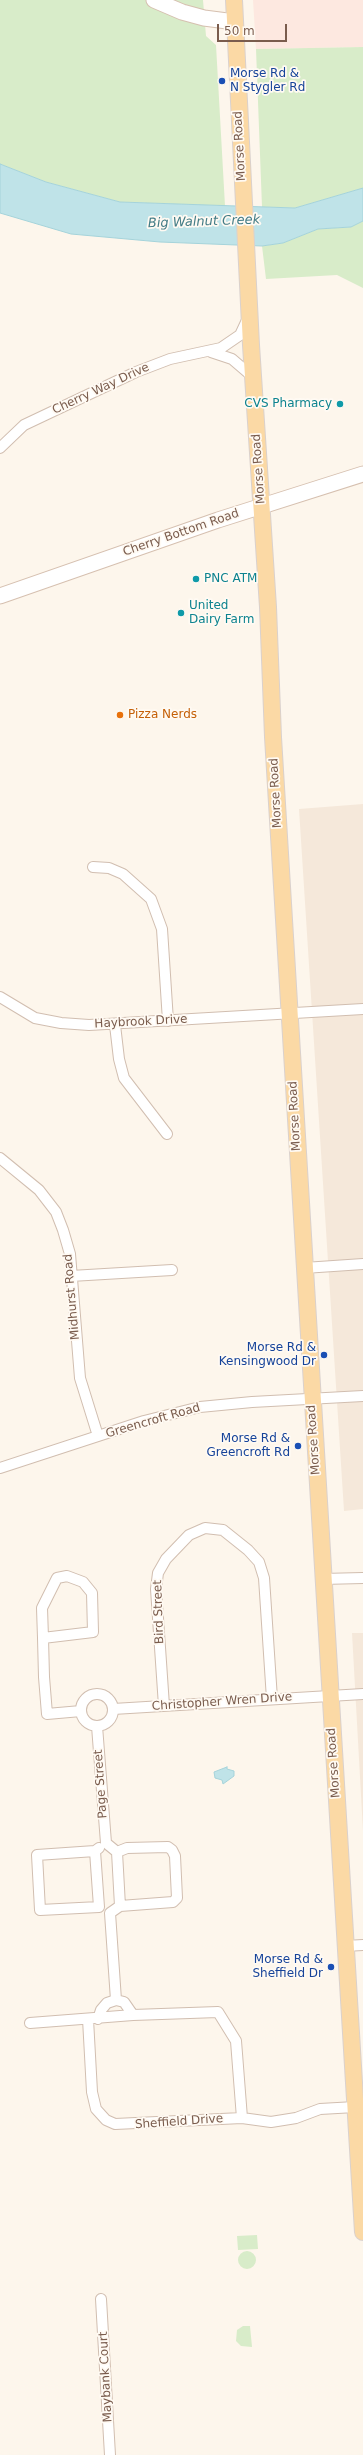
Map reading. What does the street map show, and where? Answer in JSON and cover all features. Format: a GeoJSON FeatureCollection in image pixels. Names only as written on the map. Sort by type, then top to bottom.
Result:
{"type":"FeatureCollection","features":[{"type":"Feature","properties":{"kind":"main road"},"geometry":{"type":"LineString","coordinates":[[154,0],[182,12],[204,18],[235,22]]}},
{"type":"Feature","properties":{"kind":"main road","name":"Morse Road"},"geometry":{"type":"LineString","coordinates":[[234,0],[241,168],[248,268],[311,1399],[363,2232]]}},
{"type":"Feature","properties":{"kind":"main road","name":"Cherry Bottom Road"},"geometry":{"type":"LineString","coordinates":[[0,596],[261,507],[363,474]]}},
{"type":"Feature","properties":{"kind":"street","name":"Cherry Way Drive"},"geometry":{"type":"LineString","coordinates":[[0,448],[24,425],[136,372],[170,358],[211,352],[232,342],[240,335],[250,315]]}},
{"type":"Feature","properties":{"kind":"street","name":"Cherry Way Drive"},"geometry":{"type":"LineString","coordinates":[[211,352],[232,359],[253,377]]}},
{"type":"Feature","properties":{"kind":"street"},"geometry":{"type":"LineString","coordinates":[[93,867],[109,868],[123,874],[151,899],[162,929],[168,1021]]}},
{"type":"Feature","properties":{"kind":"street","name":"Haybrook Drive"},"geometry":{"type":"LineString","coordinates":[[0,998],[35,1018],[61,1023],[115,1024],[363,1009]]}},
{"type":"Feature","properties":{"kind":"street"},"geometry":{"type":"LineString","coordinates":[[115,1024],[119,1059],[124,1078],[167,1134]]}},
{"type":"Feature","properties":{"kind":"street","name":"Midhurst Road"},"geometry":{"type":"LineString","coordinates":[[0,1158],[39,1190],[56,1212],[69,1250],[80,1378],[98,1436]]}},
{"type":"Feature","properties":{"kind":"street"},"geometry":{"type":"LineString","coordinates":[[304,1268],[363,1264]]}},
{"type":"Feature","properties":{"kind":"street"},"geometry":{"type":"LineString","coordinates":[[72,1276],[172,1270]]}},
{"type":"Feature","properties":{"kind":"street","name":"Greencroft Road"},"geometry":{"type":"LineString","coordinates":[[0,1468],[144,1421],[200,1407],[363,1396]]}},
{"type":"Feature","properties":{"kind":"street","name":"Bird Street"},"geometry":{"type":"LineString","coordinates":[[164,1706],[156,1589],[158,1573],[166,1559],[189,1535],[205,1528],[223,1530],[248,1550],[259,1562],[264,1578],[272,1699]]}},
{"type":"Feature","properties":{"kind":"street"},"geometry":{"type":"LineString","coordinates":[[42,1638],[93,1632],[92,1593],[83,1582],[66,1576],[57,1578],[42,1608],[42,1638],[47,1714],[81,1711]]}},
{"type":"Feature","properties":{"kind":"street"},"geometry":{"type":"LineString","coordinates":[[322,1579],[363,1578]]}},
{"type":"Feature","properties":{"kind":"street"},"geometry":{"type":"LineString","coordinates":[[96,1693],[110,1699],[114,1709],[111,1719],[97,1726],[88,1723],[81,1711],[87,1697],[96,1693]]}},
{"type":"Feature","properties":{"kind":"street","name":"Christopher Wren Drive"},"geometry":{"type":"LineString","coordinates":[[114,1709],[363,1694]]}},
{"type":"Feature","properties":{"kind":"street","name":"Page Street"},"geometry":{"type":"LineString","coordinates":[[97,1726],[106,1843]]}},
{"type":"Feature","properties":{"kind":"street"},"geometry":{"type":"LineString","coordinates":[[110,1913],[99,1907],[40,1910],[38,1855],[95,1851],[106,1843],[117,1852],[120,1906]]}},
{"type":"Feature","properties":{"kind":"street"},"geometry":{"type":"LineString","coordinates":[[110,1913],[120,1906],[173,1902],[178,1898],[175,1856],[168,1847],[127,1848],[117,1852]]}},
{"type":"Feature","properties":{"kind":"street"},"geometry":{"type":"LineString","coordinates":[[95,1851],[99,1907]]}},
{"type":"Feature","properties":{"kind":"street"},"geometry":{"type":"LineString","coordinates":[[110,1913],[116,2000]]}},
{"type":"Feature","properties":{"kind":"street"},"geometry":{"type":"LineString","coordinates":[[345,1946],[363,1945]]}},
{"type":"Feature","properties":{"kind":"street"},"geometry":{"type":"LineString","coordinates":[[93,2019],[107,2003],[116,2000],[124,2002],[133,2015]]}},
{"type":"Feature","properties":{"kind":"street"},"geometry":{"type":"LineString","coordinates":[[30,2023],[133,2015],[218,2012],[236,2041],[242,2118]]}},
{"type":"Feature","properties":{"kind":"street","name":"Sheffield Drive"},"geometry":{"type":"LineString","coordinates":[[93,2019],[92,2092],[96,2109],[106,2120],[124,2125],[242,2118],[270,2122],[296,2118],[320,2109],[355,2107]]}},
{"type":"Feature","properties":{"kind":"street","name":"Maybank Court"},"geometry":{"type":"LineString","coordinates":[[101,2299],[110,2455]]}},
{"type":"Feature","properties":{"kind":"shaded area"},"geometry":{"type":"Polygon","coordinates":[[[253,0],[363,0],[363,47],[256,49],[253,0]]]}},
{"type":"Feature","properties":{"kind":"shaded area"},"geometry":{"type":"Polygon","coordinates":[[[363,804],[363,1509],[344,1511],[299,809],[363,804]]]}},
{"type":"Feature","properties":{"kind":"shaded area"},"geometry":{"type":"Polygon","coordinates":[[[352,1633],[363,1633],[363,1831],[352,1633]]]}},
{"type":"Feature","properties":{"kind":"green space"},"geometry":{"type":"Polygon","coordinates":[[[0,0],[203,0],[206,36],[216,45],[225,206],[120,202],[46,182],[0,164],[0,0]]]}},
{"type":"Feature","properties":{"kind":"green space"},"geometry":{"type":"Polygon","coordinates":[[[363,47],[363,188],[295,208],[262,207],[256,49],[363,47]]]}},
{"type":"Feature","properties":{"kind":"green space"},"geometry":{"type":"Polygon","coordinates":[[[363,221],[363,288],[337,275],[266,279],[262,246],[283,243],[318,229],[351,227],[363,221]]]}},
{"type":"Feature","properties":{"kind":"green space"},"geometry":{"type":"Polygon","coordinates":[[[257,2235],[258,2249],[238,2250],[237,2236],[257,2235]]]}},
{"type":"Feature","properties":{"kind":"green space"},"geometry":{"type":"Polygon","coordinates":[[[247,2251],[253,2254],[256,2260],[253,2266],[247,2269],[241,2266],[238,2260],[241,2254],[247,2251]]]}},
{"type":"Feature","properties":{"kind":"green space"},"geometry":{"type":"Polygon","coordinates":[[[243,2326],[250,2326],[252,2347],[241,2346],[236,2341],[237,2330],[243,2326]]]}},
{"type":"Feature","properties":{"kind":"water","name":"Big Walnut Creek"},"geometry":{"type":"Polygon","coordinates":[[[0,164],[46,182],[120,202],[295,208],[363,188],[363,221],[351,227],[318,229],[283,243],[262,246],[160,242],[71,234],[0,213],[0,164]]]}},
{"type":"Feature","properties":{"kind":"water"},"geometry":{"type":"Polygon","coordinates":[[[227,1767],[227,1769],[234,1771],[234,1776],[223,1784],[222,1780],[215,1778],[214,1772],[227,1767]]]}},
{"type":"Feature","properties":{"kind":"place","name":"Morse Rd & N Stygler Rd"},"geometry":{"type":"Point","coordinates":[222,81]}},
{"type":"Feature","properties":{"kind":"place","name":"CVS Pharmacy"},"geometry":{"type":"Point","coordinates":[340,404]}},
{"type":"Feature","properties":{"kind":"place","name":"PNC ATM"},"geometry":{"type":"Point","coordinates":[196,579]}},
{"type":"Feature","properties":{"kind":"place","name":"United Dairy Farm"},"geometry":{"type":"Point","coordinates":[181,613]}},
{"type":"Feature","properties":{"kind":"place","name":"Pizza Nerds"},"geometry":{"type":"Point","coordinates":[120,715]}},
{"type":"Feature","properties":{"kind":"place","name":"Morse Rd & Kensingwood Dr"},"geometry":{"type":"Point","coordinates":[324,1355]}},
{"type":"Feature","properties":{"kind":"place","name":"Morse Rd & Greencroft Rd"},"geometry":{"type":"Point","coordinates":[298,1446]}},
{"type":"Feature","properties":{"kind":"place","name":"Morse Rd & Sheffield Dr"},"geometry":{"type":"Point","coordinates":[331,1967]}}]}
